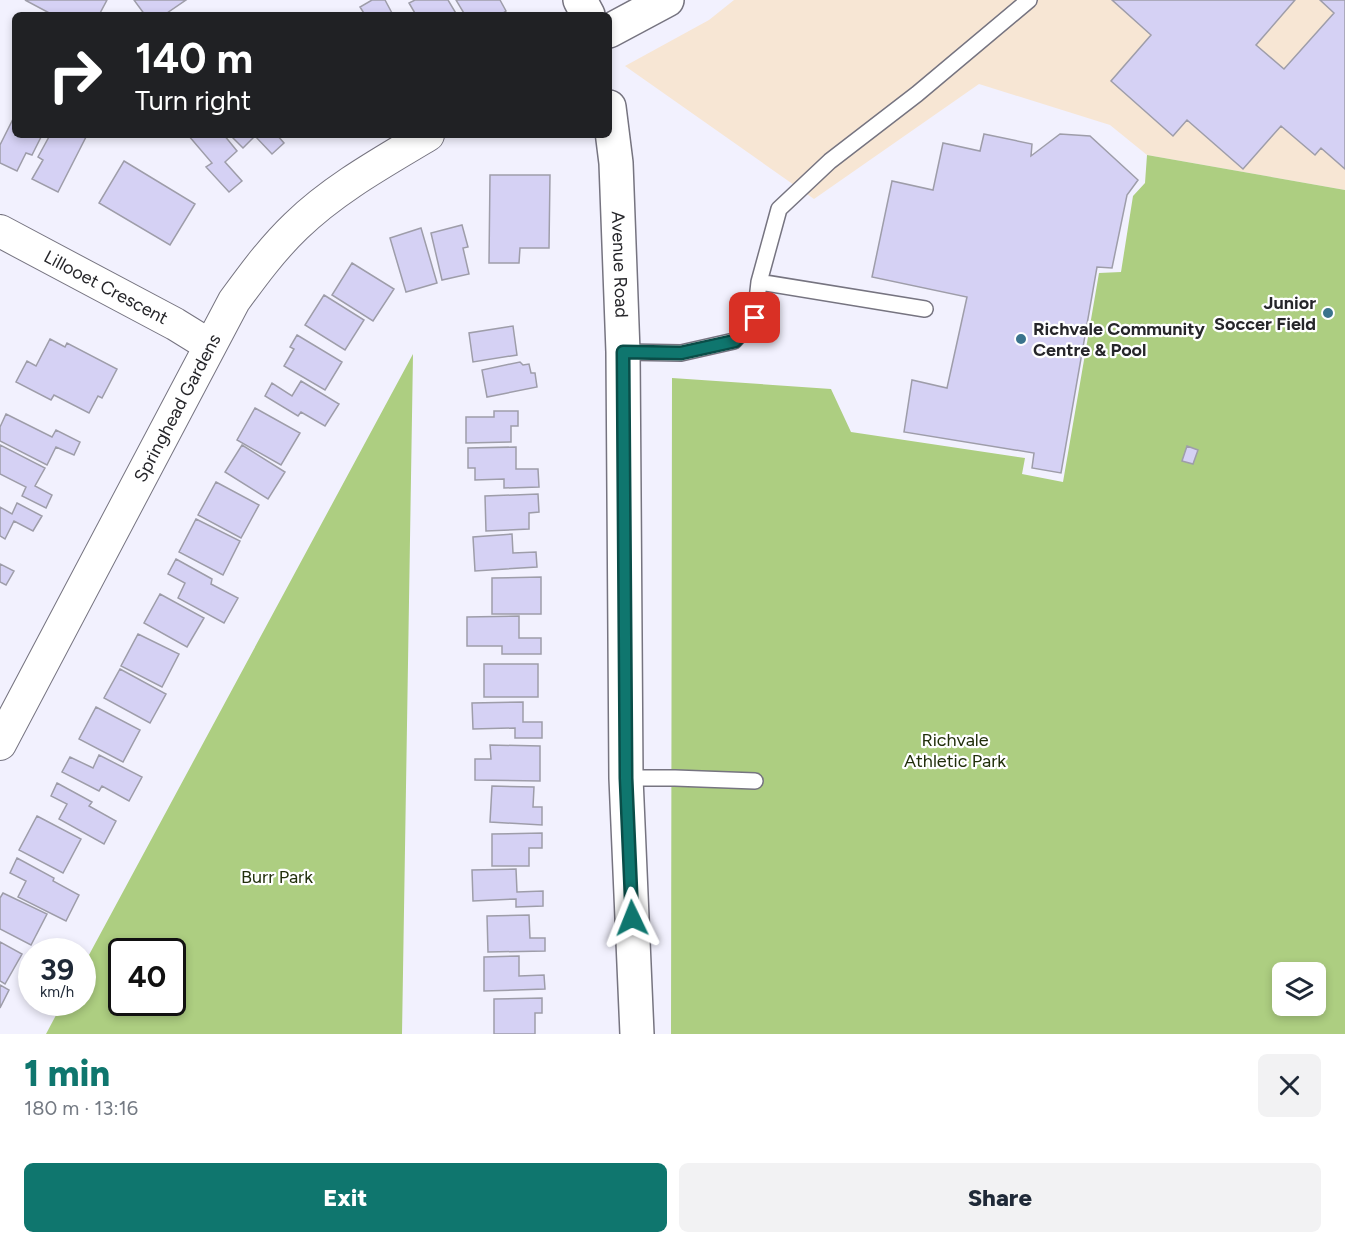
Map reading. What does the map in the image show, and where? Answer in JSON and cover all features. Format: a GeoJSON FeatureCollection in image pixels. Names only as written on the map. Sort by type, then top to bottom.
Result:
{"type":"FeatureCollection","features":[{"type":"Feature","properties":{"kind":"street"},"geometry":{"type":"LineString","coordinates":[[612,29],[667,0]]}},
{"type":"Feature","properties":{"kind":"street","name":"Avenue Road"},"geometry":{"type":"LineString","coordinates":[[612,131],[616,163],[623,352],[626,778],[637,1034]]}},
{"type":"Feature","properties":{"kind":"street","name":"Springhead Gardens"},"geometry":{"type":"LineString","coordinates":[[0,744],[234,301],[267,256],[297,225],[335,194],[424,138]]}},
{"type":"Feature","properties":{"kind":"street","name":"Lillooet Crescent"},"geometry":{"type":"LineString","coordinates":[[0,231],[175,324],[209,345]]}},
{"type":"Feature","properties":{"kind":"lane"},"geometry":{"type":"LineString","coordinates":[[623,352],[681,353],[735,341],[755,318],[759,282],[780,209],[830,161],[917,94],[1029,0]]}},
{"type":"Feature","properties":{"kind":"lane"},"geometry":{"type":"LineString","coordinates":[[759,282],[925,309]]}},
{"type":"Feature","properties":{"kind":"lane"},"geometry":{"type":"LineString","coordinates":[[626,778],[754,781]]}},
{"type":"Feature","properties":{"kind":"shaded area"},"geometry":{"type":"Polygon","coordinates":[[[734,0],[1345,0],[1345,190],[1147,155],[1110,125],[979,84],[814,199],[625,66],[709,20],[734,0]]]}},
{"type":"Feature","properties":{"kind":"green space","name":"Richvale Athletic Park"},"geometry":{"type":"Polygon","coordinates":[[[1147,155],[1345,190],[1345,1034],[671,1034],[672,378],[831,389],[851,432],[1025,458],[1022,474],[1063,482],[1099,273],[1121,272],[1133,196],[1145,183],[1147,155]]]}},
{"type":"Feature","properties":{"kind":"green space","name":"Burr Park"},"geometry":{"type":"Polygon","coordinates":[[[413,354],[402,1034],[46,1034],[56,1016],[96,1016],[96,942],[413,354]]]}},
{"type":"Feature","properties":{"kind":"building"},"geometry":{"type":"Polygon","coordinates":[[[25,0],[107,0],[101,12],[47,12],[25,0]]]}},
{"type":"Feature","properties":{"kind":"building"},"geometry":{"type":"Polygon","coordinates":[[[134,0],[186,0],[168,12],[143,12],[134,0]]]}},
{"type":"Feature","properties":{"kind":"building"},"geometry":{"type":"Polygon","coordinates":[[[372,0],[385,0],[391,12],[363,12],[360,7],[372,0]]]}},
{"type":"Feature","properties":{"kind":"building"},"geometry":{"type":"Polygon","coordinates":[[[415,0],[448,0],[455,12],[414,12],[409,3],[415,0]]]}},
{"type":"Feature","properties":{"kind":"building"},"geometry":{"type":"Polygon","coordinates":[[[456,0],[500,0],[506,11],[504,12],[463,12],[456,0]]]}},
{"type":"Feature","properties":{"kind":"building"},"geometry":{"type":"Polygon","coordinates":[[[1112,0],[1295,0],[1256,45],[1284,69],[1334,13],[1320,0],[1345,0],[1345,169],[1321,148],[1315,155],[1281,126],[1243,169],[1187,120],[1173,136],[1111,81],[1151,35],[1112,0]]]}},
{"type":"Feature","properties":{"kind":"building"},"geometry":{"type":"Polygon","coordinates":[[[12,121],[12,138],[40,138],[32,155],[26,153],[17,171],[0,163],[0,145],[12,121]]]}},
{"type":"Feature","properties":{"kind":"building","name":"Richvale Community Centre & Pool"},"geometry":{"type":"Polygon","coordinates":[[[984,134],[1032,144],[1031,156],[1060,134],[1090,136],[1138,180],[1127,195],[1112,268],[1097,267],[1061,473],[1032,468],[1034,453],[904,432],[912,380],[947,388],[967,297],[872,277],[892,181],[933,190],[943,143],[980,151],[984,134]]]}},
{"type":"Feature","properties":{"kind":"building"},"geometry":{"type":"Polygon","coordinates":[[[48,138],[85,138],[58,192],[32,179],[43,160],[38,157],[48,138]]]}},
{"type":"Feature","properties":{"kind":"building"},"geometry":{"type":"Polygon","coordinates":[[[191,138],[226,138],[237,151],[225,162],[242,181],[229,192],[206,167],[212,163],[191,138]]]}},
{"type":"Feature","properties":{"kind":"building"},"geometry":{"type":"Polygon","coordinates":[[[233,138],[253,138],[243,148],[233,138]]]}},
{"type":"Feature","properties":{"kind":"building"},"geometry":{"type":"Polygon","coordinates":[[[257,138],[280,138],[284,143],[272,154],[257,138]]]}},
{"type":"Feature","properties":{"kind":"building"},"geometry":{"type":"Polygon","coordinates":[[[124,161],[195,204],[170,245],[99,203],[124,161]]]}},
{"type":"Feature","properties":{"kind":"building"},"geometry":{"type":"Polygon","coordinates":[[[490,175],[550,175],[549,248],[520,248],[519,263],[489,263],[490,175]]]}},
{"type":"Feature","properties":{"kind":"building"},"geometry":{"type":"Polygon","coordinates":[[[462,225],[468,247],[463,248],[469,274],[442,280],[431,233],[462,225]]]}},
{"type":"Feature","properties":{"kind":"building"},"geometry":{"type":"Polygon","coordinates":[[[421,228],[437,283],[406,292],[390,238],[421,228]]]}},
{"type":"Feature","properties":{"kind":"building"},"geometry":{"type":"Polygon","coordinates":[[[352,263],[394,289],[373,321],[332,295],[352,263]]]}},
{"type":"Feature","properties":{"kind":"building"},"geometry":{"type":"Polygon","coordinates":[[[324,295],[364,320],[345,350],[305,325],[324,295]]]}},
{"type":"Feature","properties":{"kind":"building"},"geometry":{"type":"Polygon","coordinates":[[[513,326],[517,355],[473,362],[469,333],[513,326]]]}},
{"type":"Feature","properties":{"kind":"building"},"geometry":{"type":"Polygon","coordinates":[[[297,335],[342,362],[325,390],[284,366],[294,349],[290,347],[297,335]]]}},
{"type":"Feature","properties":{"kind":"building"},"geometry":{"type":"Polygon","coordinates":[[[50,339],[65,347],[67,343],[117,369],[102,398],[98,396],[89,413],[54,395],[51,400],[16,382],[27,361],[36,366],[50,339]]]}},
{"type":"Feature","properties":{"kind":"building"},"geometry":{"type":"Polygon","coordinates":[[[520,362],[523,365],[529,364],[531,373],[535,373],[537,387],[487,397],[482,370],[520,362]]]}},
{"type":"Feature","properties":{"kind":"building"},"geometry":{"type":"Polygon","coordinates":[[[301,381],[339,404],[325,426],[301,412],[298,416],[265,396],[272,383],[292,396],[301,381]]]}},
{"type":"Feature","properties":{"kind":"building"},"geometry":{"type":"Polygon","coordinates":[[[255,408],[300,433],[281,465],[237,440],[255,408]]]}},
{"type":"Feature","properties":{"kind":"building"},"geometry":{"type":"Polygon","coordinates":[[[494,411],[518,411],[518,426],[511,426],[511,442],[466,443],[466,417],[494,417],[494,411]]]}},
{"type":"Feature","properties":{"kind":"building"},"geometry":{"type":"Polygon","coordinates":[[[6,414],[52,437],[56,430],[80,442],[74,455],[56,447],[47,465],[0,441],[0,427],[6,414]]]}},
{"type":"Feature","properties":{"kind":"building"},"geometry":{"type":"Polygon","coordinates":[[[0,445],[45,468],[35,486],[52,495],[46,508],[22,496],[26,487],[0,474],[0,445]]]}},
{"type":"Feature","properties":{"kind":"building"},"geometry":{"type":"Polygon","coordinates":[[[242,445],[285,472],[268,499],[225,472],[242,445]]]}},
{"type":"Feature","properties":{"kind":"building"},"geometry":{"type":"Polygon","coordinates":[[[1187,446],[1198,450],[1193,464],[1182,461],[1187,446]]]}},
{"type":"Feature","properties":{"kind":"building"},"geometry":{"type":"Polygon","coordinates":[[[516,447],[516,469],[538,469],[539,487],[504,488],[504,479],[475,480],[475,468],[468,468],[468,448],[516,447]]]}},
{"type":"Feature","properties":{"kind":"building"},"geometry":{"type":"Polygon","coordinates":[[[216,482],[259,505],[241,538],[198,515],[216,482]]]}},
{"type":"Feature","properties":{"kind":"building"},"geometry":{"type":"Polygon","coordinates":[[[538,494],[539,512],[529,513],[529,529],[486,531],[485,496],[538,494]]]}},
{"type":"Feature","properties":{"kind":"building"},"geometry":{"type":"Polygon","coordinates":[[[17,503],[42,516],[33,531],[14,521],[5,539],[0,536],[0,507],[12,514],[17,503]]]}},
{"type":"Feature","properties":{"kind":"building"},"geometry":{"type":"Polygon","coordinates":[[[196,519],[240,541],[223,575],[179,552],[196,519]]]}},
{"type":"Feature","properties":{"kind":"building"},"geometry":{"type":"Polygon","coordinates":[[[512,534],[513,553],[536,552],[537,567],[475,571],[473,537],[512,534]]]}},
{"type":"Feature","properties":{"kind":"building"},"geometry":{"type":"Polygon","coordinates":[[[176,559],[212,579],[211,584],[238,598],[224,623],[178,598],[185,583],[168,574],[176,559]]]}},
{"type":"Feature","properties":{"kind":"building"},"geometry":{"type":"Polygon","coordinates":[[[0,564],[14,571],[6,585],[0,582],[0,564]]]}},
{"type":"Feature","properties":{"kind":"building"},"geometry":{"type":"Polygon","coordinates":[[[541,577],[541,614],[492,614],[492,578],[541,577]]]}},
{"type":"Feature","properties":{"kind":"building"},"geometry":{"type":"Polygon","coordinates":[[[160,594],[204,618],[187,647],[144,623],[160,594]]]}},
{"type":"Feature","properties":{"kind":"building"},"geometry":{"type":"Polygon","coordinates":[[[519,616],[519,638],[541,638],[541,654],[502,654],[502,646],[467,646],[467,617],[519,616]]]}},
{"type":"Feature","properties":{"kind":"building"},"geometry":{"type":"Polygon","coordinates":[[[138,634],[179,654],[162,687],[121,666],[138,634]]]}},
{"type":"Feature","properties":{"kind":"building"},"geometry":{"type":"Polygon","coordinates":[[[484,664],[538,664],[538,697],[484,697],[484,664]]]}},
{"type":"Feature","properties":{"kind":"building"},"geometry":{"type":"Polygon","coordinates":[[[120,669],[166,694],[150,723],[104,698],[120,669]]]}},
{"type":"Feature","properties":{"kind":"building"},"geometry":{"type":"Polygon","coordinates":[[[523,702],[523,722],[542,722],[542,738],[515,738],[515,728],[473,729],[472,703],[523,702]]]}},
{"type":"Feature","properties":{"kind":"building"},"geometry":{"type":"Polygon","coordinates":[[[96,707],[140,730],[123,762],[79,739],[96,707]]]}},
{"type":"Feature","properties":{"kind":"building"},"geometry":{"type":"Polygon","coordinates":[[[490,745],[540,746],[540,781],[475,780],[475,759],[491,759],[490,745]]]}},
{"type":"Feature","properties":{"kind":"building"},"geometry":{"type":"Polygon","coordinates":[[[99,755],[142,777],[129,801],[102,786],[99,791],[62,772],[70,757],[93,768],[99,755]]]}},
{"type":"Feature","properties":{"kind":"building"},"geometry":{"type":"Polygon","coordinates":[[[57,783],[92,802],[89,806],[116,821],[104,844],[59,819],[67,804],[51,796],[57,783]]]}},
{"type":"Feature","properties":{"kind":"building"},"geometry":{"type":"Polygon","coordinates":[[[492,786],[534,787],[533,807],[542,807],[542,825],[490,822],[492,786]]]}},
{"type":"Feature","properties":{"kind":"building"},"geometry":{"type":"Polygon","coordinates":[[[37,816],[81,839],[63,873],[19,850],[37,816]]]}},
{"type":"Feature","properties":{"kind":"building"},"geometry":{"type":"Polygon","coordinates":[[[542,833],[542,848],[529,848],[529,866],[492,866],[492,834],[542,833]]]}},
{"type":"Feature","properties":{"kind":"building"},"geometry":{"type":"Polygon","coordinates":[[[17,858],[79,895],[66,921],[18,897],[26,881],[10,873],[17,858]]]}},
{"type":"Feature","properties":{"kind":"building"},"geometry":{"type":"Polygon","coordinates":[[[516,869],[517,892],[543,891],[543,906],[516,907],[516,899],[473,901],[472,870],[516,869]]]}},
{"type":"Feature","properties":{"kind":"building"},"geometry":{"type":"Polygon","coordinates":[[[3,893],[47,914],[35,938],[18,938],[0,929],[0,898],[3,893]]]}},
{"type":"Feature","properties":{"kind":"building"},"geometry":{"type":"Polygon","coordinates":[[[529,915],[530,938],[545,938],[545,951],[488,952],[487,916],[529,915]]]}},
{"type":"Feature","properties":{"kind":"building"},"geometry":{"type":"Polygon","coordinates":[[[0,942],[18,952],[18,961],[5,984],[0,981],[0,942]]]}},
{"type":"Feature","properties":{"kind":"building"},"geometry":{"type":"Polygon","coordinates":[[[519,956],[519,976],[544,975],[545,989],[484,991],[484,957],[519,956]]]}},
{"type":"Feature","properties":{"kind":"building"},"geometry":{"type":"Polygon","coordinates":[[[0,985],[9,990],[0,1008],[0,985]]]}},
{"type":"Feature","properties":{"kind":"building"},"geometry":{"type":"Polygon","coordinates":[[[542,998],[542,1013],[535,1013],[535,1034],[494,1034],[494,999],[542,998]]]}},
{"type":"Feature","properties":{"kind":"place","name":"Junior Soccer Field"},"geometry":{"type":"Point","coordinates":[1328,313]}},
{"type":"Feature","properties":{"kind":"place","name":"Richvale Community Centre & Pool"},"geometry":{"type":"Point","coordinates":[1021,339]}},
{"type":"Feature","properties":{"kind":"route"},"geometry":{"type":"LineString","coordinates":[[632,918],[626,778],[623,352],[681,353],[735,341],[755,318]]}}]}
